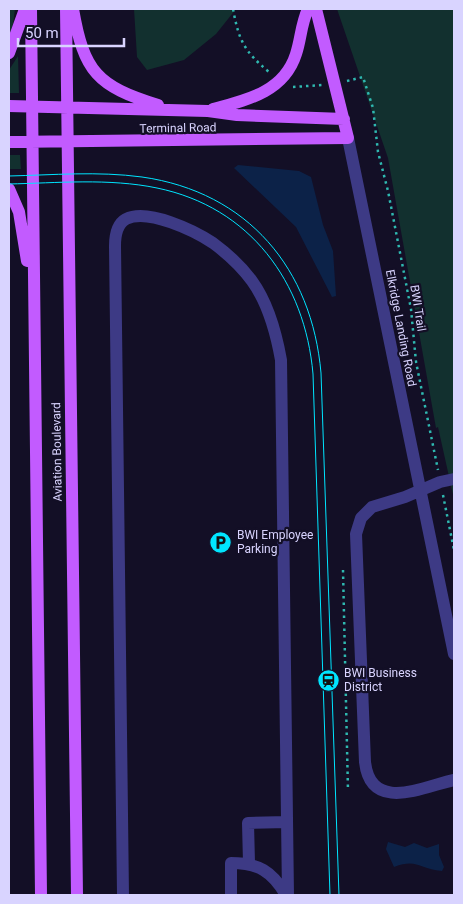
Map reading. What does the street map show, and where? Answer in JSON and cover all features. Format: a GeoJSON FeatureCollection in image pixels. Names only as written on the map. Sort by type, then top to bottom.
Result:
{"type":"FeatureCollection","features":[{"type":"Feature","properties":{"kind":"main road"},"geometry":{"type":"LineString","coordinates":[[9,53],[25,9]]}},
{"type":"Feature","properties":{"kind":"main road","name":"Aviation Boulevard"},"geometry":{"type":"LineString","coordinates":[[31,9],[42,895]]}},
{"type":"Feature","properties":{"kind":"main road","name":"Aviation Boulevard"},"geometry":{"type":"LineString","coordinates":[[66,9],[77,895]]}},
{"type":"Feature","properties":{"kind":"main road"},"geometry":{"type":"LineString","coordinates":[[73,9],[83,54],[103,80],[131,97],[172,110]]}},
{"type":"Feature","properties":{"kind":"main road"},"geometry":{"type":"LineString","coordinates":[[208,111],[254,97],[280,80],[296,56],[301,28],[308,9]]}},
{"type":"Feature","properties":{"kind":"main road","name":"Elkridge Landing Road"},"geometry":{"type":"LineString","coordinates":[[316,9],[348,138]]}},
{"type":"Feature","properties":{"kind":"main road","name":"Terminal Road"},"geometry":{"type":"LineString","coordinates":[[9,106],[208,111],[237,115],[344,119]]}},
{"type":"Feature","properties":{"kind":"main road","name":"Terminal Road"},"geometry":{"type":"LineString","coordinates":[[9,142],[348,138]]}},
{"type":"Feature","properties":{"kind":"main road"},"geometry":{"type":"LineString","coordinates":[[9,189],[19,212],[34,312]]}},
{"type":"Feature","properties":{"kind":"street","name":"Elkridge Landing Road"},"geometry":{"type":"LineString","coordinates":[[348,138],[454,654]]}},
{"type":"Feature","properties":{"kind":"street"},"geometry":{"type":"LineString","coordinates":[[123,895],[115,238],[121,224],[132,217],[154,218],[184,227],[204,238],[226,254],[246,274],[258,292],[278,342],[281,360],[287,895]]}},
{"type":"Feature","properties":{"kind":"street"},"geometry":{"type":"LineString","coordinates":[[454,480],[440,482],[372,507],[361,518],[356,534],[365,762],[368,776],[372,782],[392,793],[416,792],[454,780]]}},
{"type":"Feature","properties":{"kind":"street"},"geometry":{"type":"LineString","coordinates":[[249,863],[248,823],[287,822]]}},
{"type":"Feature","properties":{"kind":"street"},"geometry":{"type":"LineString","coordinates":[[231,895],[231,863],[249,863],[260,867],[274,878],[287,895]]}},
{"type":"Feature","properties":{"kind":"path"},"geometry":{"type":"LineString","coordinates":[[233,9],[238,35],[243,45],[250,56],[273,75]]}},
{"type":"Feature","properties":{"kind":"path","name":"BWI Trail"},"geometry":{"type":"LineString","coordinates":[[355,79],[363,77],[374,108],[378,152],[388,191],[411,309],[416,362],[454,550]]}},
{"type":"Feature","properties":{"kind":"path"},"geometry":{"type":"LineString","coordinates":[[288,86],[315,87]]}},
{"type":"Feature","properties":{"kind":"path"},"geometry":{"type":"LineString","coordinates":[[343,568],[348,791]]}},
{"type":"Feature","properties":{"kind":"green space"},"geometry":{"type":"Polygon","coordinates":[[[9,9],[15,9],[9,38],[9,9]]]}},
{"type":"Feature","properties":{"kind":"green space"},"geometry":{"type":"Polygon","coordinates":[[[134,9],[236,9],[216,34],[184,60],[147,70],[137,57],[134,9]]]}},
{"type":"Feature","properties":{"kind":"green space"},"geometry":{"type":"Polygon","coordinates":[[[337,9],[454,9],[454,499],[438,427],[436,428],[388,158],[337,9]]]}},
{"type":"Feature","properties":{"kind":"green space"},"geometry":{"type":"Polygon","coordinates":[[[18,56],[19,93],[9,93],[9,70],[18,56]]]}},
{"type":"Feature","properties":{"kind":"green space"},"geometry":{"type":"Polygon","coordinates":[[[9,155],[20,155],[21,169],[9,169],[9,155]]]}},
{"type":"Feature","properties":{"kind":"water"},"geometry":{"type":"Polygon","coordinates":[[[238,165],[299,171],[311,177],[323,225],[333,251],[336,296],[332,297],[296,227],[234,168],[238,165]]]}},
{"type":"Feature","properties":{"kind":"water"},"geometry":{"type":"Polygon","coordinates":[[[388,842],[405,847],[414,843],[427,848],[439,844],[439,855],[444,867],[442,871],[413,864],[394,867],[386,849],[388,842]]]}},
{"type":"Feature","properties":{"kind":"tram line"},"geometry":{"type":"LineString","coordinates":[[9,176],[59,174],[125,175],[180,185],[213,199],[243,218],[268,242],[288,269],[304,301],[315,335],[321,373],[339,895]]}},
{"type":"Feature","properties":{"kind":"tram line"},"geometry":{"type":"LineString","coordinates":[[9,184],[120,183],[157,188],[190,198],[219,212],[245,231],[267,254],[285,280],[298,309],[308,340],[313,374],[330,895]]}},
{"type":"Feature","properties":{"kind":"place","name":"BWI Employee Parking"},"geometry":{"type":"Point","coordinates":[221,542]}},
{"type":"Feature","properties":{"kind":"place","name":"BWI Business District"},"geometry":{"type":"Point","coordinates":[328,680]}}]}
